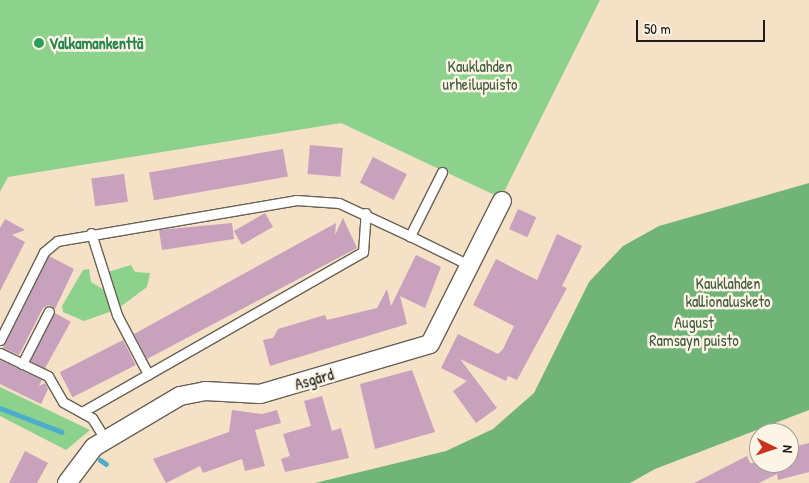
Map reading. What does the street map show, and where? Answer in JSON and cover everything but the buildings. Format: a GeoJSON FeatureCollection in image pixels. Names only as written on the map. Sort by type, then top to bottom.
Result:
{"type":"FeatureCollection","features":[{"type":"Feature","properties":{"kind":"street","name":"Asgård"},"geometry":{"type":"LineString","coordinates":[[67,483],[79,462],[106,440],[192,392],[260,394],[420,350],[439,332],[502,201]]}},
{"type":"Feature","properties":{"kind":"lane"},"geometry":{"type":"LineString","coordinates":[[410,236],[442,172]]}},
{"type":"Feature","properties":{"kind":"lane"},"geometry":{"type":"LineString","coordinates":[[0,340],[51,244],[91,233],[296,200],[339,203],[366,213],[471,266]]}},
{"type":"Feature","properties":{"kind":"lane"},"geometry":{"type":"LineString","coordinates":[[82,412],[363,252],[366,213]]}},
{"type":"Feature","properties":{"kind":"lane"},"geometry":{"type":"LineString","coordinates":[[91,233],[117,315],[148,374]]}},
{"type":"Feature","properties":{"kind":"lane"},"geometry":{"type":"LineString","coordinates":[[22,364],[49,310]]}},
{"type":"Feature","properties":{"kind":"lane"},"geometry":{"type":"LineString","coordinates":[[0,353],[48,376],[64,402],[92,418],[106,440]]}},
{"type":"Feature","properties":{"kind":"green space","name":"Kauklahden urheilupuisto"},"geometry":{"type":"Polygon","coordinates":[[[0,0],[600,0],[501,198],[341,123],[8,177],[0,192],[0,0]]]}},
{"type":"Feature","properties":{"kind":"green space","name":"Kauklahden kallionalusketo"},"geometry":{"type":"Polygon","coordinates":[[[809,183],[809,410],[775,423],[749,423],[749,433],[655,469],[630,483],[315,483],[446,451],[493,429],[534,393],[589,282],[623,246],[659,226],[809,183]]]}},
{"type":"Feature","properties":{"kind":"green space"},"geometry":{"type":"Polygon","coordinates":[[[131,265],[135,272],[150,273],[147,287],[120,307],[108,272],[131,265]]]}},
{"type":"Feature","properties":{"kind":"green space"},"geometry":{"type":"Polygon","coordinates":[[[89,269],[91,282],[106,291],[112,311],[84,321],[63,312],[62,306],[83,270],[89,269]]]}},
{"type":"Feature","properties":{"kind":"green space"},"geometry":{"type":"Polygon","coordinates":[[[0,387],[90,430],[66,450],[0,416],[0,387]]]}},
{"type":"Feature","properties":{"kind":"waterway"},"geometry":{"type":"LineString","coordinates":[[0,408],[62,432]]}},
{"type":"Feature","properties":{"kind":"waterway"},"geometry":{"type":"LineString","coordinates":[[100,460],[106,464]]}},
{"type":"Feature","properties":{"kind":"place","name":"Valkamankenttä"},"geometry":{"type":"Point","coordinates":[39,43]}},
{"type":"Feature","properties":{"kind":"park label","name":"August Ramsayn puisto"},"geometry":{"type":"Point","coordinates":[694,331]}}]}
